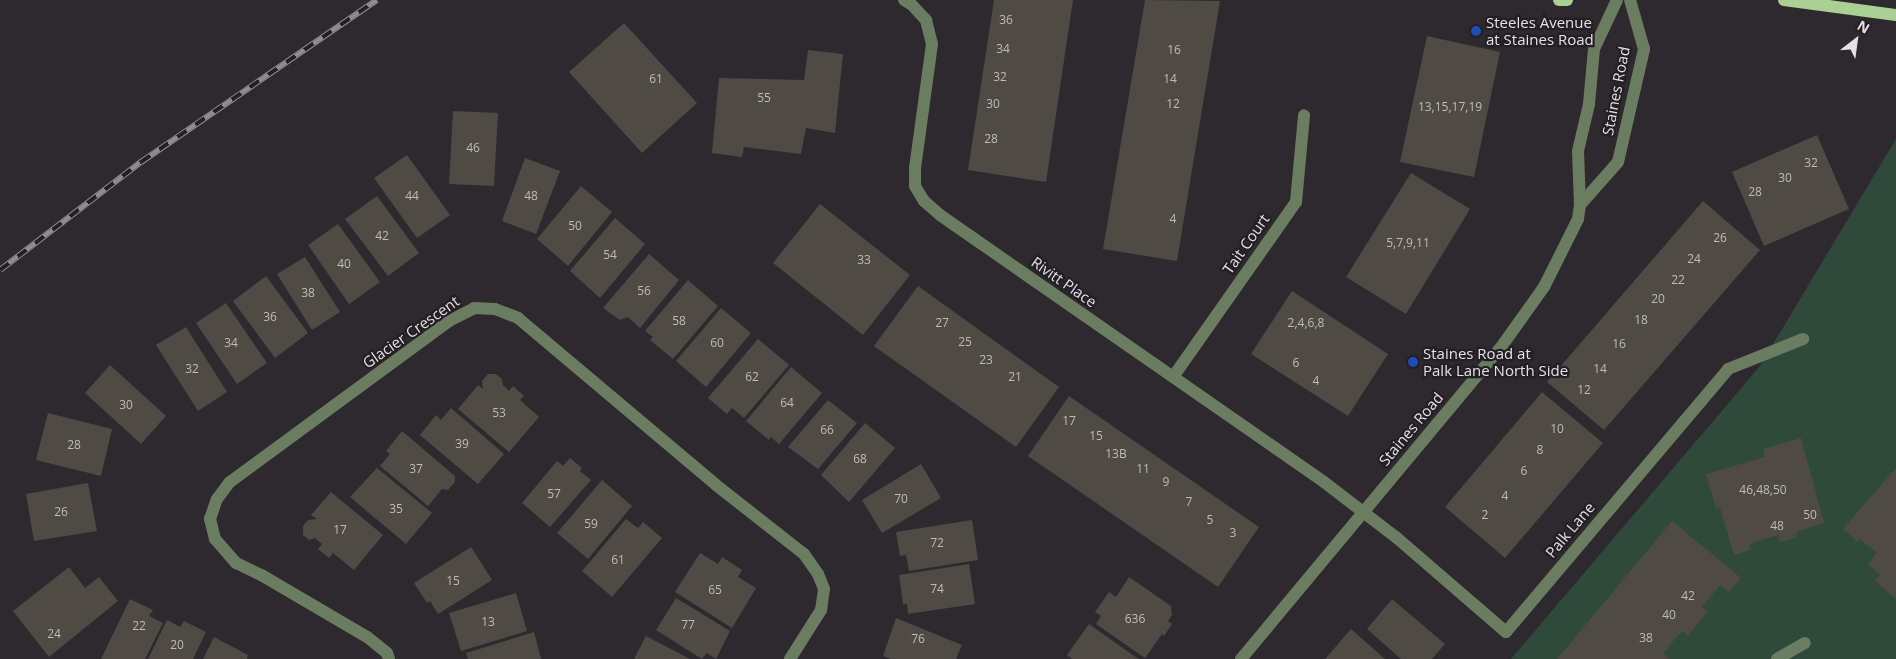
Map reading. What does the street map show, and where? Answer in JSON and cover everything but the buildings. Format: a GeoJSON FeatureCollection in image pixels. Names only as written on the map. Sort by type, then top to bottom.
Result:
{"type":"FeatureCollection","features":[{"type":"Feature","properties":{"kind":"main road"},"geometry":{"type":"LineString","coordinates":[[1559,0],[1567,0]]}},
{"type":"Feature","properties":{"kind":"main road"},"geometry":{"type":"LineString","coordinates":[[1784,0],[1896,15]]}},
{"type":"Feature","properties":{"kind":"street","name":"Rivitt Place"},"geometry":{"type":"LineString","coordinates":[[904,0],[912,5],[926,20],[932,44],[915,168],[915,186],[924,201],[940,215],[1363,512]]}},
{"type":"Feature","properties":{"kind":"street","name":"Staines Road"},"geometry":{"type":"LineString","coordinates":[[1241,659],[1504,343],[1544,286],[1566,246],[1578,219],[1580,205],[1578,151],[1589,104],[1594,49],[1617,0]]}},
{"type":"Feature","properties":{"kind":"street","name":"Staines Road"},"geometry":{"type":"LineString","coordinates":[[1580,205],[1618,162],[1644,48],[1630,0]]}},
{"type":"Feature","properties":{"kind":"street","name":"Tait Court"},"geometry":{"type":"LineString","coordinates":[[1173,377],[1296,202],[1304,115]]}},
{"type":"Feature","properties":{"kind":"street","name":"Glacier Crescent"},"geometry":{"type":"LineString","coordinates":[[390,659],[387,653],[367,637],[263,576],[236,563],[215,539],[210,518],[218,499],[230,482],[449,321],[474,308],[496,309],[518,318],[716,485],[804,554],[818,574],[824,589],[820,610],[790,659]]}},
{"type":"Feature","properties":{"kind":"street","name":"Palk Lane"},"geometry":{"type":"LineString","coordinates":[[1363,512],[1404,544],[1506,632],[1728,370],[1803,340]]}},
{"type":"Feature","properties":{"kind":"street"},"geometry":{"type":"LineString","coordinates":[[1777,659],[1805,643]]}},
{"type":"Feature","properties":{"kind":"green space"},"geometry":{"type":"Polygon","coordinates":[[[1896,139],[1896,659],[1511,659],[1760,366],[1896,139]]]}},
{"type":"Feature","properties":{"kind":"railway"},"geometry":{"type":"LineString","coordinates":[[0,270],[141,162],[377,0]]}},
{"type":"Feature","properties":{"kind":"place","name":"Steeles Avenue at Staines Road"},"geometry":{"type":"Point","coordinates":[1476,31]}},
{"type":"Feature","properties":{"kind":"place","name":"Staines Road at Palk Lane North Side"},"geometry":{"type":"Point","coordinates":[1413,362]}}]}
